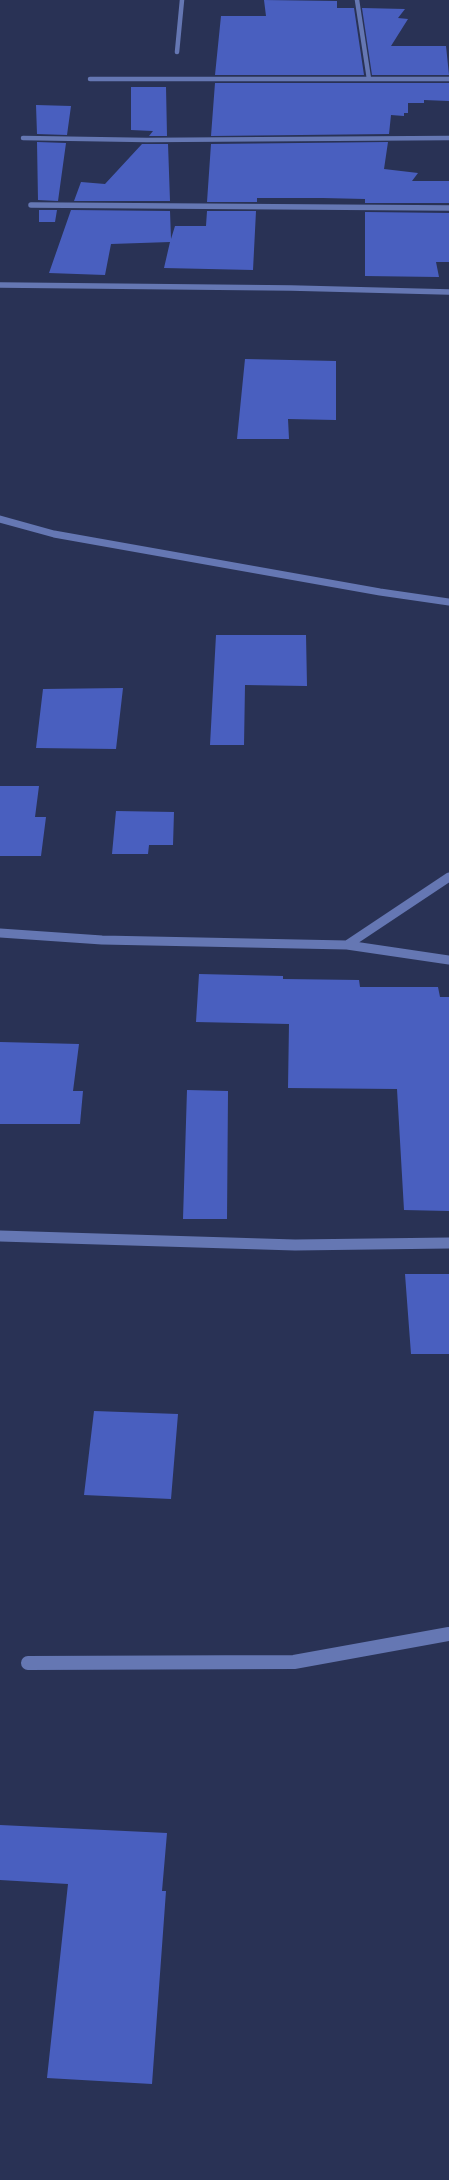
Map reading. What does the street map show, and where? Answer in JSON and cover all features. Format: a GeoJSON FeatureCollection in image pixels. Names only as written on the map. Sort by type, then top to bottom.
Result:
{"type":"FeatureCollection","features":[{"type":"Feature","properties":{"kind":"street"},"geometry":{"type":"LineString","coordinates":[[177,52],[182,0]]}},
{"type":"Feature","properties":{"kind":"street"},"geometry":{"type":"LineString","coordinates":[[357,0],[369,79]]}},
{"type":"Feature","properties":{"kind":"street"},"geometry":{"type":"LineString","coordinates":[[90,80],[449,79]]}},
{"type":"Feature","properties":{"kind":"street"},"geometry":{"type":"LineString","coordinates":[[23,138],[157,140],[449,138]]}},
{"type":"Feature","properties":{"kind":"street"},"geometry":{"type":"LineString","coordinates":[[31,205],[449,208]]}},
{"type":"Feature","properties":{"kind":"street"},"geometry":{"type":"LineString","coordinates":[[0,285],[449,292]]}},
{"type":"Feature","properties":{"kind":"street"},"geometry":{"type":"LineString","coordinates":[[0,519],[54,534],[371,591],[449,602]]}},
{"type":"Feature","properties":{"kind":"street"},"geometry":{"type":"LineString","coordinates":[[347,945],[449,877]]}},
{"type":"Feature","properties":{"kind":"street"},"geometry":{"type":"LineString","coordinates":[[0,934],[102,940],[347,945],[449,960]]}},
{"type":"Feature","properties":{"kind":"street"},"geometry":{"type":"LineString","coordinates":[[0,1236],[295,1245],[449,1243]]}},
{"type":"Feature","properties":{"kind":"street"},"geometry":{"type":"LineString","coordinates":[[28,1664],[294,1662],[449,1634]]}},
{"type":"Feature","properties":{"kind":"building"},"geometry":{"type":"Polygon","coordinates":[[[264,0],[337,1],[337,8],[354,8],[364,75],[215,75],[221,16],[266,16],[264,0]]]}},
{"type":"Feature","properties":{"kind":"building"},"geometry":{"type":"Polygon","coordinates":[[[362,8],[405,9],[398,18],[408,19],[391,46],[446,46],[449,75],[372,75],[362,8]]]}},
{"type":"Feature","properties":{"kind":"building"},"geometry":{"type":"Polygon","coordinates":[[[215,83],[449,83],[449,101],[424,100],[424,103],[408,103],[408,113],[404,113],[404,116],[391,115],[389,134],[211,136],[215,83]]]}},
{"type":"Feature","properties":{"kind":"building"},"geometry":{"type":"Polygon","coordinates":[[[131,87],[166,87],[167,136],[149,136],[153,131],[131,130],[131,87]]]}},
{"type":"Feature","properties":{"kind":"building"},"geometry":{"type":"Polygon","coordinates":[[[36,105],[71,106],[67,135],[37,134],[36,105]]]}},
{"type":"Feature","properties":{"kind":"building"},"geometry":{"type":"Polygon","coordinates":[[[37,142],[66,143],[58,201],[38,200],[37,142]]]}},
{"type":"Feature","properties":{"kind":"building"},"geometry":{"type":"Polygon","coordinates":[[[388,142],[384,169],[418,173],[412,181],[449,181],[449,203],[365,203],[365,199],[323,198],[257,198],[257,202],[207,202],[211,144],[388,142]]]}},
{"type":"Feature","properties":{"kind":"building"},"geometry":{"type":"Polygon","coordinates":[[[142,144],[168,144],[170,201],[74,201],[81,182],[105,184],[142,144]]]}},
{"type":"Feature","properties":{"kind":"building"},"geometry":{"type":"Polygon","coordinates":[[[39,210],[57,210],[55,222],[39,222],[39,210]]]}},
{"type":"Feature","properties":{"kind":"building"},"geometry":{"type":"Polygon","coordinates":[[[71,210],[170,211],[171,239],[175,226],[206,226],[207,211],[256,211],[253,270],[164,268],[170,242],[111,244],[105,275],[49,273],[71,210]]]}},
{"type":"Feature","properties":{"kind":"building"},"geometry":{"type":"Polygon","coordinates":[[[365,212],[449,213],[449,262],[436,262],[439,277],[365,276],[365,212]]]}},
{"type":"Feature","properties":{"kind":"building"},"geometry":{"type":"Polygon","coordinates":[[[245,359],[336,361],[336,420],[288,419],[289,439],[237,439],[245,359]]]}},
{"type":"Feature","properties":{"kind":"building"},"geometry":{"type":"Polygon","coordinates":[[[216,635],[306,635],[307,686],[245,685],[244,745],[210,745],[216,635]]]}},
{"type":"Feature","properties":{"kind":"building"},"geometry":{"type":"Polygon","coordinates":[[[123,688],[116,749],[36,748],[43,689],[123,688]]]}},
{"type":"Feature","properties":{"kind":"building"},"geometry":{"type":"Polygon","coordinates":[[[0,786],[39,786],[35,817],[46,817],[41,856],[0,856],[0,786]]]}},
{"type":"Feature","properties":{"kind":"building"},"geometry":{"type":"Polygon","coordinates":[[[116,811],[174,812],[173,845],[149,845],[148,854],[112,854],[116,811]]]}},
{"type":"Feature","properties":{"kind":"building"},"geometry":{"type":"Polygon","coordinates":[[[199,974],[283,976],[283,979],[359,980],[360,987],[438,987],[440,997],[449,997],[449,1211],[404,1210],[397,1089],[288,1088],[289,1024],[196,1022],[199,974]]]}},
{"type":"Feature","properties":{"kind":"building"},"geometry":{"type":"Polygon","coordinates":[[[0,1042],[79,1044],[73,1091],[83,1091],[80,1124],[0,1124],[0,1042]]]}},
{"type":"Feature","properties":{"kind":"building"},"geometry":{"type":"Polygon","coordinates":[[[187,1090],[228,1091],[227,1219],[183,1219],[187,1090]]]}},
{"type":"Feature","properties":{"kind":"building"},"geometry":{"type":"Polygon","coordinates":[[[405,1274],[449,1274],[449,1354],[411,1354],[405,1274]]]}},
{"type":"Feature","properties":{"kind":"building"},"geometry":{"type":"Polygon","coordinates":[[[94,1411],[178,1414],[171,1499],[84,1495],[94,1411]]]}},
{"type":"Feature","properties":{"kind":"building"},"geometry":{"type":"Polygon","coordinates":[[[0,1825],[167,1833],[162,1891],[166,1891],[152,2084],[47,2078],[68,1884],[0,1880],[0,1825]]]}}]}
